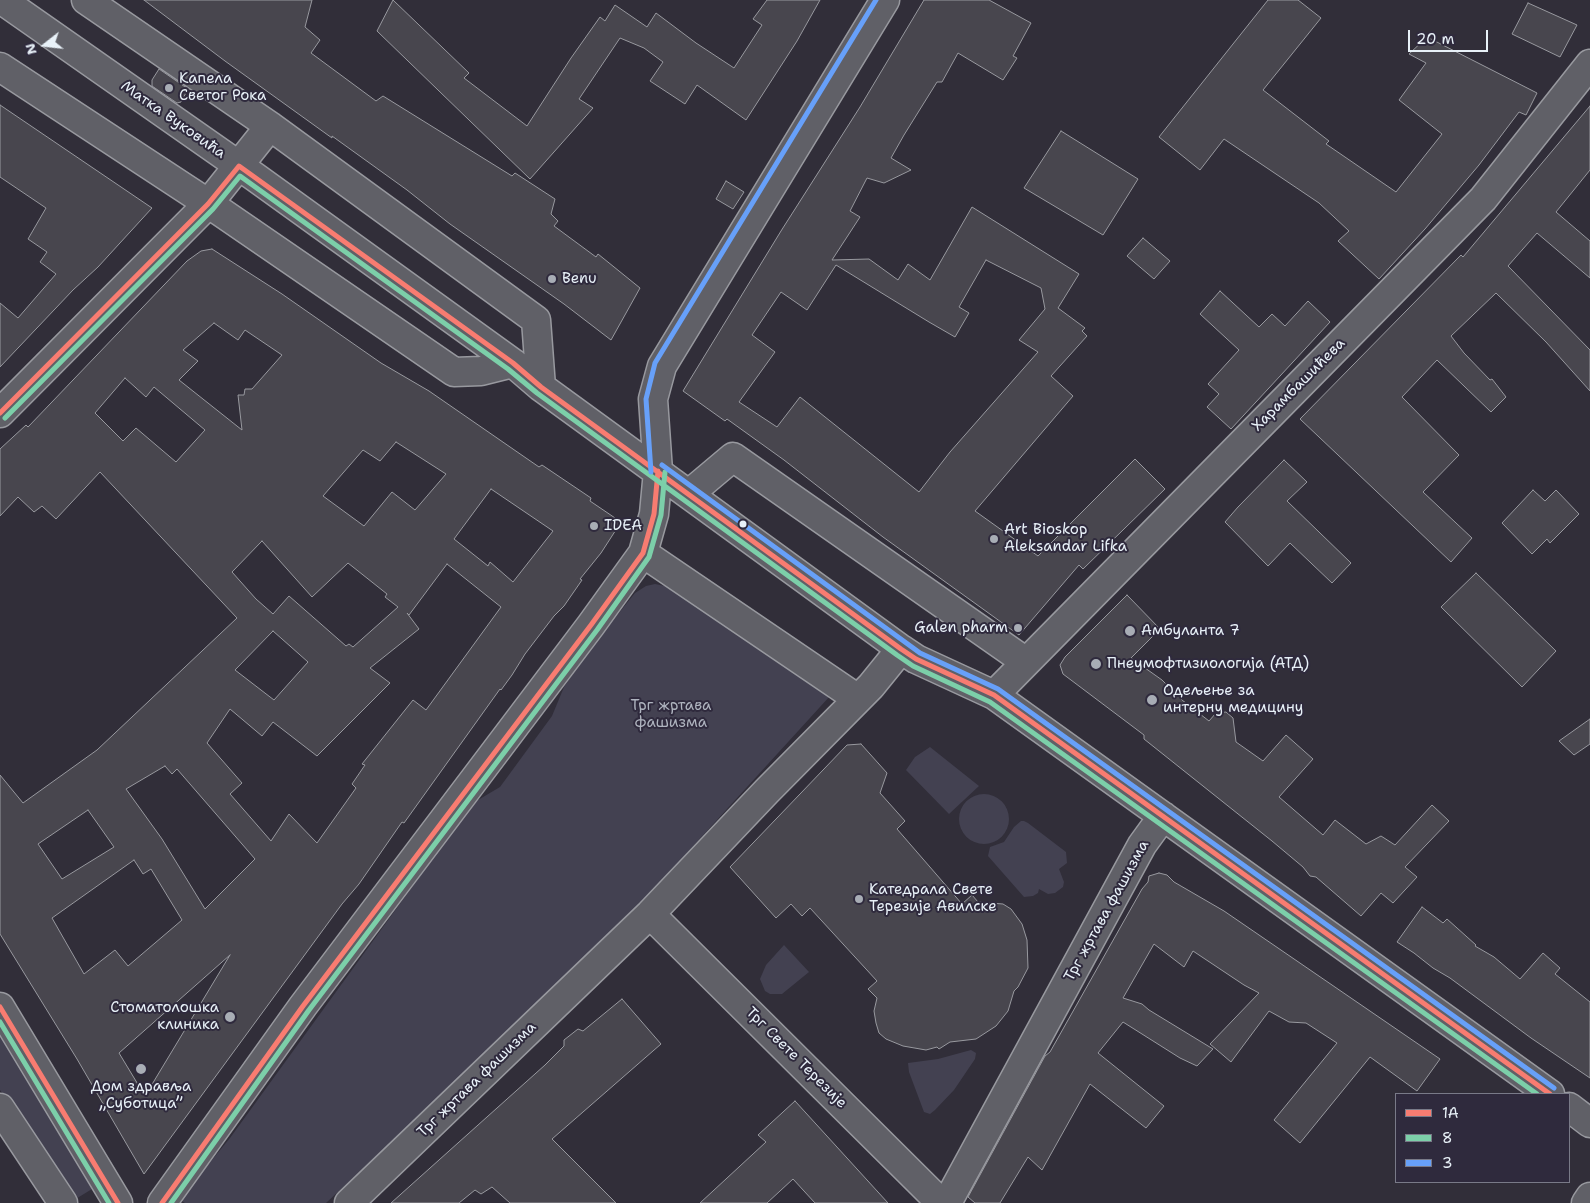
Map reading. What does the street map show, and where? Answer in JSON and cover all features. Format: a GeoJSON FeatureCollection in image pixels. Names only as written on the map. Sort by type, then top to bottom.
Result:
{"type":"FeatureCollection","features":[{"type":"Feature","properties":{"kind":"street","name":"Матка Вуковића"},"geometry":{"type":"LineString","coordinates":[[2,0],[239,166],[658,471]]}},
{"type":"Feature","properties":{"kind":"street"},"geometry":{"type":"LineString","coordinates":[[86,0],[270,126],[536,320],[541,387]]}},
{"type":"Feature","properties":{"kind":"street"},"geometry":{"type":"LineString","coordinates":[[162,1203],[303,1006],[591,625],[643,553],[654,514],[658,471],[653,399],[662,366],[885,0]]}},
{"type":"Feature","properties":{"kind":"street"},"geometry":{"type":"LineString","coordinates":[[0,67],[208,204],[454,372],[481,371],[512,363]]}},
{"type":"Feature","properties":{"kind":"street","name":"Харамбашићева"},"geometry":{"type":"LineString","coordinates":[[994,695],[1484,199],[1589,68]]}},
{"type":"Feature","properties":{"kind":"street"},"geometry":{"type":"LineString","coordinates":[[0,413],[208,204],[270,126]]}},
{"type":"Feature","properties":{"kind":"street"},"geometry":{"type":"LineString","coordinates":[[689,494],[733,457],[1026,662]]}},
{"type":"Feature","properties":{"kind":"street"},"geometry":{"type":"LineString","coordinates":[[658,471],[916,660],[994,695],[1549,1093]]}},
{"type":"Feature","properties":{"kind":"street"},"geometry":{"type":"LineString","coordinates":[[643,553],[858,699]]}},
{"type":"Feature","properties":{"kind":"street","name":"Трг жртава фашизма"},"geometry":{"type":"LineString","coordinates":[[349,1203],[650,914],[858,699],[886,669],[901,649]]}},
{"type":"Feature","properties":{"kind":"street","name":"Трг жртава фашизма"},"geometry":{"type":"LineString","coordinates":[[947,1203],[1142,845],[1163,816]]}},
{"type":"Feature","properties":{"kind":"street","name":"Трг Свете Терезије"},"geometry":{"type":"LineString","coordinates":[[650,914],[942,1203]]}},
{"type":"Feature","properties":{"kind":"street"},"geometry":{"type":"LineString","coordinates":[[0,1007],[118,1203]]}},
{"type":"Feature","properties":{"kind":"street"},"geometry":{"type":"LineString","coordinates":[[0,1108],[63,1203]]}},
{"type":"Feature","properties":{"kind":"street"},"geometry":{"type":"LineString","coordinates":[[1570,1109],[1590,1123]]}},
{"type":"Feature","properties":{"kind":"street"},"geometry":{"type":"LineString","coordinates":[[1586,1203],[1590,1198]]}},
{"type":"Feature","properties":{"kind":"street"},"geometry":{"type":"LineString","coordinates":[[140,1203],[145,1203]]}},
{"type":"Feature","properties":{"kind":"green space","name":"Трг жртава фашизма"},"geometry":{"type":"Polygon","coordinates":[[[655,584],[665,586],[830,696],[582,968],[486,1054],[326,1203],[185,1203],[178,1198],[230,1138],[473,803],[500,787],[552,716],[564,687],[586,654],[635,593],[646,586],[655,584]]]}},
{"type":"Feature","properties":{"kind":"green space"},"geometry":{"type":"Polygon","coordinates":[[[930,747],[979,786],[949,814],[906,770],[915,757],[930,747]]]}},
{"type":"Feature","properties":{"kind":"green space"},"geometry":{"type":"Polygon","coordinates":[[[984,794],[998,798],[1005,805],[1009,819],[1005,833],[998,840],[984,844],[970,840],[963,833],[959,819],[963,805],[970,798],[984,794]]]}},
{"type":"Feature","properties":{"kind":"green space"},"geometry":{"type":"Polygon","coordinates":[[[1021,821],[1028,823],[1066,852],[1067,863],[1059,869],[1064,882],[1063,887],[1055,893],[1048,894],[1039,889],[1038,893],[1033,896],[1024,897],[988,856],[990,847],[1004,842],[1014,827],[1021,821]]]}},
{"type":"Feature","properties":{"kind":"green space"},"geometry":{"type":"Polygon","coordinates":[[[784,945],[809,972],[782,994],[770,994],[765,991],[760,979],[766,965],[784,945]]]}},
{"type":"Feature","properties":{"kind":"green space"},"geometry":{"type":"Polygon","coordinates":[[[0,1024],[97,1186],[74,1200],[0,1090],[0,1024]]]}},
{"type":"Feature","properties":{"kind":"green space"},"geometry":{"type":"Polygon","coordinates":[[[971,1050],[976,1053],[975,1059],[954,1090],[930,1114],[924,1112],[909,1072],[908,1063],[938,1059],[971,1050]]]}},
{"type":"Feature","properties":{"kind":"building"},"geometry":{"type":"Polygon","coordinates":[[[144,0],[312,0],[305,27],[320,40],[311,53],[376,101],[383,96],[512,176],[515,173],[555,199],[551,214],[558,221],[554,226],[596,257],[598,254],[640,288],[611,340],[564,304],[450,224],[407,190],[225,61],[144,0]]]}},
{"type":"Feature","properties":{"kind":"building"},"geometry":{"type":"Polygon","coordinates":[[[393,0],[469,73],[464,78],[527,126],[600,17],[605,21],[615,5],[647,27],[656,13],[734,68],[762,25],[753,19],[767,0],[820,0],[797,41],[746,120],[697,85],[685,104],[650,81],[663,62],[644,48],[620,38],[579,99],[593,108],[530,179],[377,31],[393,0]]]}},
{"type":"Feature","properties":{"kind":"building"},"geometry":{"type":"Polygon","coordinates":[[[924,0],[989,0],[1031,23],[1013,56],[1017,58],[1003,80],[958,53],[942,82],[937,82],[891,158],[911,170],[884,183],[867,178],[850,211],[860,217],[832,260],[869,259],[898,280],[908,264],[930,280],[972,207],[1079,274],[1058,308],[1085,328],[1082,331],[1087,336],[1051,376],[1073,396],[975,511],[1038,556],[1135,459],[1165,489],[1083,569],[1079,565],[1019,635],[883,537],[784,460],[727,419],[725,421],[683,391],[860,107],[924,0]],[[986,260],[959,307],[969,313],[955,337],[836,265],[807,310],[781,292],[752,335],[775,352],[739,402],[777,427],[800,397],[919,492],[950,452],[1038,352],[1019,340],[1045,309],[1041,288],[986,260]]]}},
{"type":"Feature","properties":{"kind":"building"},"geometry":{"type":"Polygon","coordinates":[[[1268,0],[1298,0],[1321,18],[1263,90],[1329,141],[1326,144],[1396,192],[1442,134],[1399,100],[1426,63],[1409,54],[1427,37],[1537,93],[1526,115],[1519,112],[1479,165],[1425,229],[1379,279],[1338,241],[1349,231],[1319,203],[1224,139],[1200,170],[1159,137],[1268,0]]]}},
{"type":"Feature","properties":{"kind":"building"},"geometry":{"type":"Polygon","coordinates":[[[1528,3],[1577,25],[1560,57],[1512,34],[1528,3]]]}},
{"type":"Feature","properties":{"kind":"building","name":"Капела Светог Рока"},"geometry":{"type":"Polygon","coordinates":[[[159,69],[188,89],[181,102],[177,103],[152,86],[152,80],[159,69]]]}},
{"type":"Feature","properties":{"kind":"building"},"geometry":{"type":"Polygon","coordinates":[[[0,105],[152,208],[98,267],[73,290],[0,367],[0,303],[18,318],[56,274],[40,262],[47,252],[28,239],[46,208],[0,177],[0,105]]]}},
{"type":"Feature","properties":{"kind":"building"},"geometry":{"type":"Polygon","coordinates":[[[1590,106],[1590,170],[1556,212],[1590,241],[1590,278],[1537,233],[1508,266],[1590,350],[1590,391],[1546,342],[1496,293],[1451,336],[1464,353],[1490,380],[1492,379],[1506,397],[1491,412],[1437,360],[1402,397],[1459,455],[1423,492],[1472,538],[1451,562],[1300,419],[1461,255],[1463,257],[1590,106]]]}},
{"type":"Feature","properties":{"kind":"building"},"geometry":{"type":"Polygon","coordinates":[[[1061,131],[1138,179],[1103,235],[1024,188],[1061,131]]]}},
{"type":"Feature","properties":{"kind":"building"},"geometry":{"type":"Polygon","coordinates":[[[726,181],[744,192],[733,209],[716,199],[726,181]]]}},
{"type":"Feature","properties":{"kind":"building"},"geometry":{"type":"Polygon","coordinates":[[[1143,238],[1170,261],[1154,279],[1127,256],[1143,238]]]}},
{"type":"Feature","properties":{"kind":"building"},"geometry":{"type":"Polygon","coordinates":[[[212,249],[282,294],[381,363],[429,391],[539,467],[542,465],[591,498],[590,501],[621,522],[601,553],[580,579],[582,580],[564,606],[525,654],[512,675],[404,823],[402,822],[359,884],[342,904],[144,1174],[77,1059],[0,934],[0,775],[23,803],[97,750],[237,618],[100,472],[56,519],[42,506],[34,512],[18,497],[0,516],[0,449],[26,425],[28,427],[187,261],[201,251],[212,249]],[[214,323],[183,350],[198,361],[179,380],[242,430],[238,395],[244,395],[245,389],[252,389],[282,355],[245,330],[238,340],[214,323]],[[125,378],[95,413],[123,441],[136,428],[176,462],[205,430],[154,387],[146,397],[125,378]],[[396,442],[380,461],[363,450],[323,496],[364,526],[392,492],[415,510],[446,474],[396,442]],[[491,489],[454,539],[488,566],[490,562],[513,582],[553,531],[491,489]],[[262,541],[232,572],[256,599],[273,614],[289,596],[346,646],[349,644],[353,647],[398,607],[385,597],[387,594],[348,563],[312,597],[262,541]],[[447,564],[409,615],[407,613],[419,629],[370,668],[390,683],[317,756],[273,722],[262,736],[230,709],[207,743],[242,783],[230,794],[271,841],[289,814],[317,843],[356,788],[352,784],[365,765],[362,764],[413,700],[426,710],[501,607],[447,564]],[[273,631],[235,670],[274,700],[308,662],[273,631]],[[165,766],[126,789],[162,839],[205,909],[255,859],[177,769],[172,774],[165,766]],[[88,810],[38,844],[62,879],[114,847],[88,810]],[[134,860],[52,918],[84,974],[115,950],[128,966],[182,920],[151,869],[143,874],[134,860]],[[230,955],[119,1053],[145,1096],[230,955]]]}},
{"type":"Feature","properties":{"kind":"building"},"geometry":{"type":"Polygon","coordinates":[[[1220,291],[1259,327],[1272,314],[1285,326],[1308,301],[1330,322],[1231,429],[1207,407],[1219,394],[1208,384],[1239,350],[1200,314],[1220,291]]]}},
{"type":"Feature","properties":{"kind":"building"},"geometry":{"type":"Polygon","coordinates":[[[1284,460],[1307,482],[1287,501],[1351,563],[1332,583],[1290,543],[1268,566],[1225,522],[1284,460]]]}},
{"type":"Feature","properties":{"kind":"building"},"geometry":{"type":"Polygon","coordinates":[[[1533,490],[1545,501],[1556,490],[1579,514],[1550,543],[1547,539],[1532,554],[1502,523],[1533,490]]]}},
{"type":"Feature","properties":{"kind":"building"},"geometry":{"type":"Polygon","coordinates":[[[1476,573],[1556,651],[1522,687],[1441,607],[1476,573]]]}},
{"type":"Feature","properties":{"kind":"building"},"geometry":{"type":"Polygon","coordinates":[[[1127,595],[1160,629],[1131,658],[1162,680],[1182,700],[1209,721],[1216,713],[1226,712],[1233,718],[1236,742],[1263,761],[1286,735],[1313,759],[1279,797],[1323,835],[1335,820],[1366,844],[1381,836],[1395,845],[1432,805],[1449,821],[1405,867],[1417,877],[1393,903],[1381,893],[1361,916],[1316,877],[1310,876],[1303,867],[1272,841],[1144,739],[1144,735],[1063,674],[1060,665],[1065,657],[1127,595]]]}},
{"type":"Feature","properties":{"kind":"building"},"geometry":{"type":"Polygon","coordinates":[[[1590,719],[1590,744],[1574,755],[1559,741],[1590,719]]]}},
{"type":"Feature","properties":{"kind":"building","name":"Катедрала Свете Терезије Авилске"},"geometry":{"type":"Polygon","coordinates":[[[861,744],[887,773],[880,793],[905,821],[897,829],[962,904],[972,895],[978,902],[1003,904],[1011,909],[1022,924],[1027,940],[1028,968],[1014,991],[1008,1011],[996,1026],[976,1039],[950,1042],[939,1049],[937,1047],[926,1050],[903,1046],[886,1039],[879,1033],[876,1023],[874,1011],[877,998],[868,989],[877,981],[810,908],[802,916],[791,904],[776,918],[730,867],[847,745],[861,744]]]}},
{"type":"Feature","properties":{"kind":"building"},"geometry":{"type":"Polygon","coordinates":[[[1159,873],[1167,875],[1174,882],[1224,911],[1440,1059],[1417,1091],[1370,1057],[1300,1143],[1274,1120],[1337,1043],[1306,1023],[1289,1022],[1269,1011],[1231,1062],[1210,1044],[1259,993],[1193,951],[1184,967],[1154,944],[1123,998],[1142,1004],[1213,1049],[1197,1066],[1180,1058],[1123,1022],[1098,1053],[1164,1106],[1146,1128],[1090,1084],[1042,1170],[1028,1157],[1000,1203],[975,1203],[968,1197],[1045,1056],[1050,1052],[1142,889],[1148,882],[1149,876],[1159,873]]]}},
{"type":"Feature","properties":{"kind":"building"},"geometry":{"type":"Polygon","coordinates":[[[1422,907],[1443,923],[1447,919],[1475,946],[1494,957],[1520,979],[1543,953],[1560,968],[1555,974],[1590,1002],[1590,1078],[1397,942],[1422,907]]]}},
{"type":"Feature","properties":{"kind":"building"},"geometry":{"type":"Polygon","coordinates":[[[622,999],[661,1044],[552,1139],[616,1203],[510,1203],[492,1187],[481,1194],[475,1190],[459,1203],[391,1203],[545,1065],[564,1046],[564,1040],[578,1029],[583,1031],[622,999]]]}},
{"type":"Feature","properties":{"kind":"building"},"geometry":{"type":"Polygon","coordinates":[[[795,1101],[888,1203],[815,1203],[793,1179],[767,1203],[700,1203],[766,1142],[758,1135],[795,1101]]]}},
{"type":"Feature","properties":{"kind":"transit line","name":"3"},"geometry":{"type":"LineString","coordinates":[[651,472],[646,399],[655,363],[876,0]]}},
{"type":"Feature","properties":{"kind":"transit line","name":"1A"},"geometry":{"type":"LineString","coordinates":[[0,413],[208,204],[239,166],[513,363],[541,387],[901,649],[916,659],[994,695],[1549,1093]]}},
{"type":"Feature","properties":{"kind":"transit line","name":"8"},"geometry":{"type":"LineString","coordinates":[[5,418],[213,209],[240,176],[508,369],[537,393],[897,655],[913,666],[990,702],[1536,1093]]}},
{"type":"Feature","properties":{"kind":"transit line","name":"3"},"geometry":{"type":"LineString","coordinates":[[662,465],[920,653],[998,689],[1554,1088]]}},
{"type":"Feature","properties":{"kind":"transit line","name":"1A"},"geometry":{"type":"LineString","coordinates":[[162,1203],[303,1006],[591,625],[643,553],[654,514],[658,471]]}},
{"type":"Feature","properties":{"kind":"transit line","name":"8"},"geometry":{"type":"LineString","coordinates":[[171,1203],[309,1010],[597,630],[649,557],[661,515],[665,472]]}},
{"type":"Feature","properties":{"kind":"transit line","name":"1A"},"geometry":{"type":"LineString","coordinates":[[0,1007],[118,1203]]}},
{"type":"Feature","properties":{"kind":"transit line","name":"8"},"geometry":{"type":"LineString","coordinates":[[0,1022],[109,1203]]}},
{"type":"Feature","properties":{"kind":"place","name":"Капела Светог Рока"},"geometry":{"type":"Point","coordinates":[169,88]}},
{"type":"Feature","properties":{"kind":"place","name":"Benu"},"geometry":{"type":"Point","coordinates":[552,279]}},
{"type":"Feature","properties":{"kind":"place","name":"IDEA"},"geometry":{"type":"Point","coordinates":[594,526]}},
{"type":"Feature","properties":{"kind":"place","name":"Art Bioskop Aleksandar Lifka"},"geometry":{"type":"Point","coordinates":[994,539]}},
{"type":"Feature","properties":{"kind":"place","name":"Galen pharm"},"geometry":{"type":"Point","coordinates":[1018,628]}},
{"type":"Feature","properties":{"kind":"place","name":"Амбуланта 7"},"geometry":{"type":"Point","coordinates":[1130,631]}},
{"type":"Feature","properties":{"kind":"place","name":"Пнеумофтизиологија (АТД)"},"geometry":{"type":"Point","coordinates":[1096,664]}},
{"type":"Feature","properties":{"kind":"place","name":"Одељење за интерну медицину"},"geometry":{"type":"Point","coordinates":[1152,700]}},
{"type":"Feature","properties":{"kind":"place","name":"Катедрала Свете Терезије Авилске"},"geometry":{"type":"Point","coordinates":[859,899]}},
{"type":"Feature","properties":{"kind":"place","name":"Стоматолошка клиника"},"geometry":{"type":"Point","coordinates":[230,1017]}},
{"type":"Feature","properties":{"kind":"place","name":"Дом здравља „Суботица”"},"geometry":{"type":"Point","coordinates":[141,1069]}}]}
